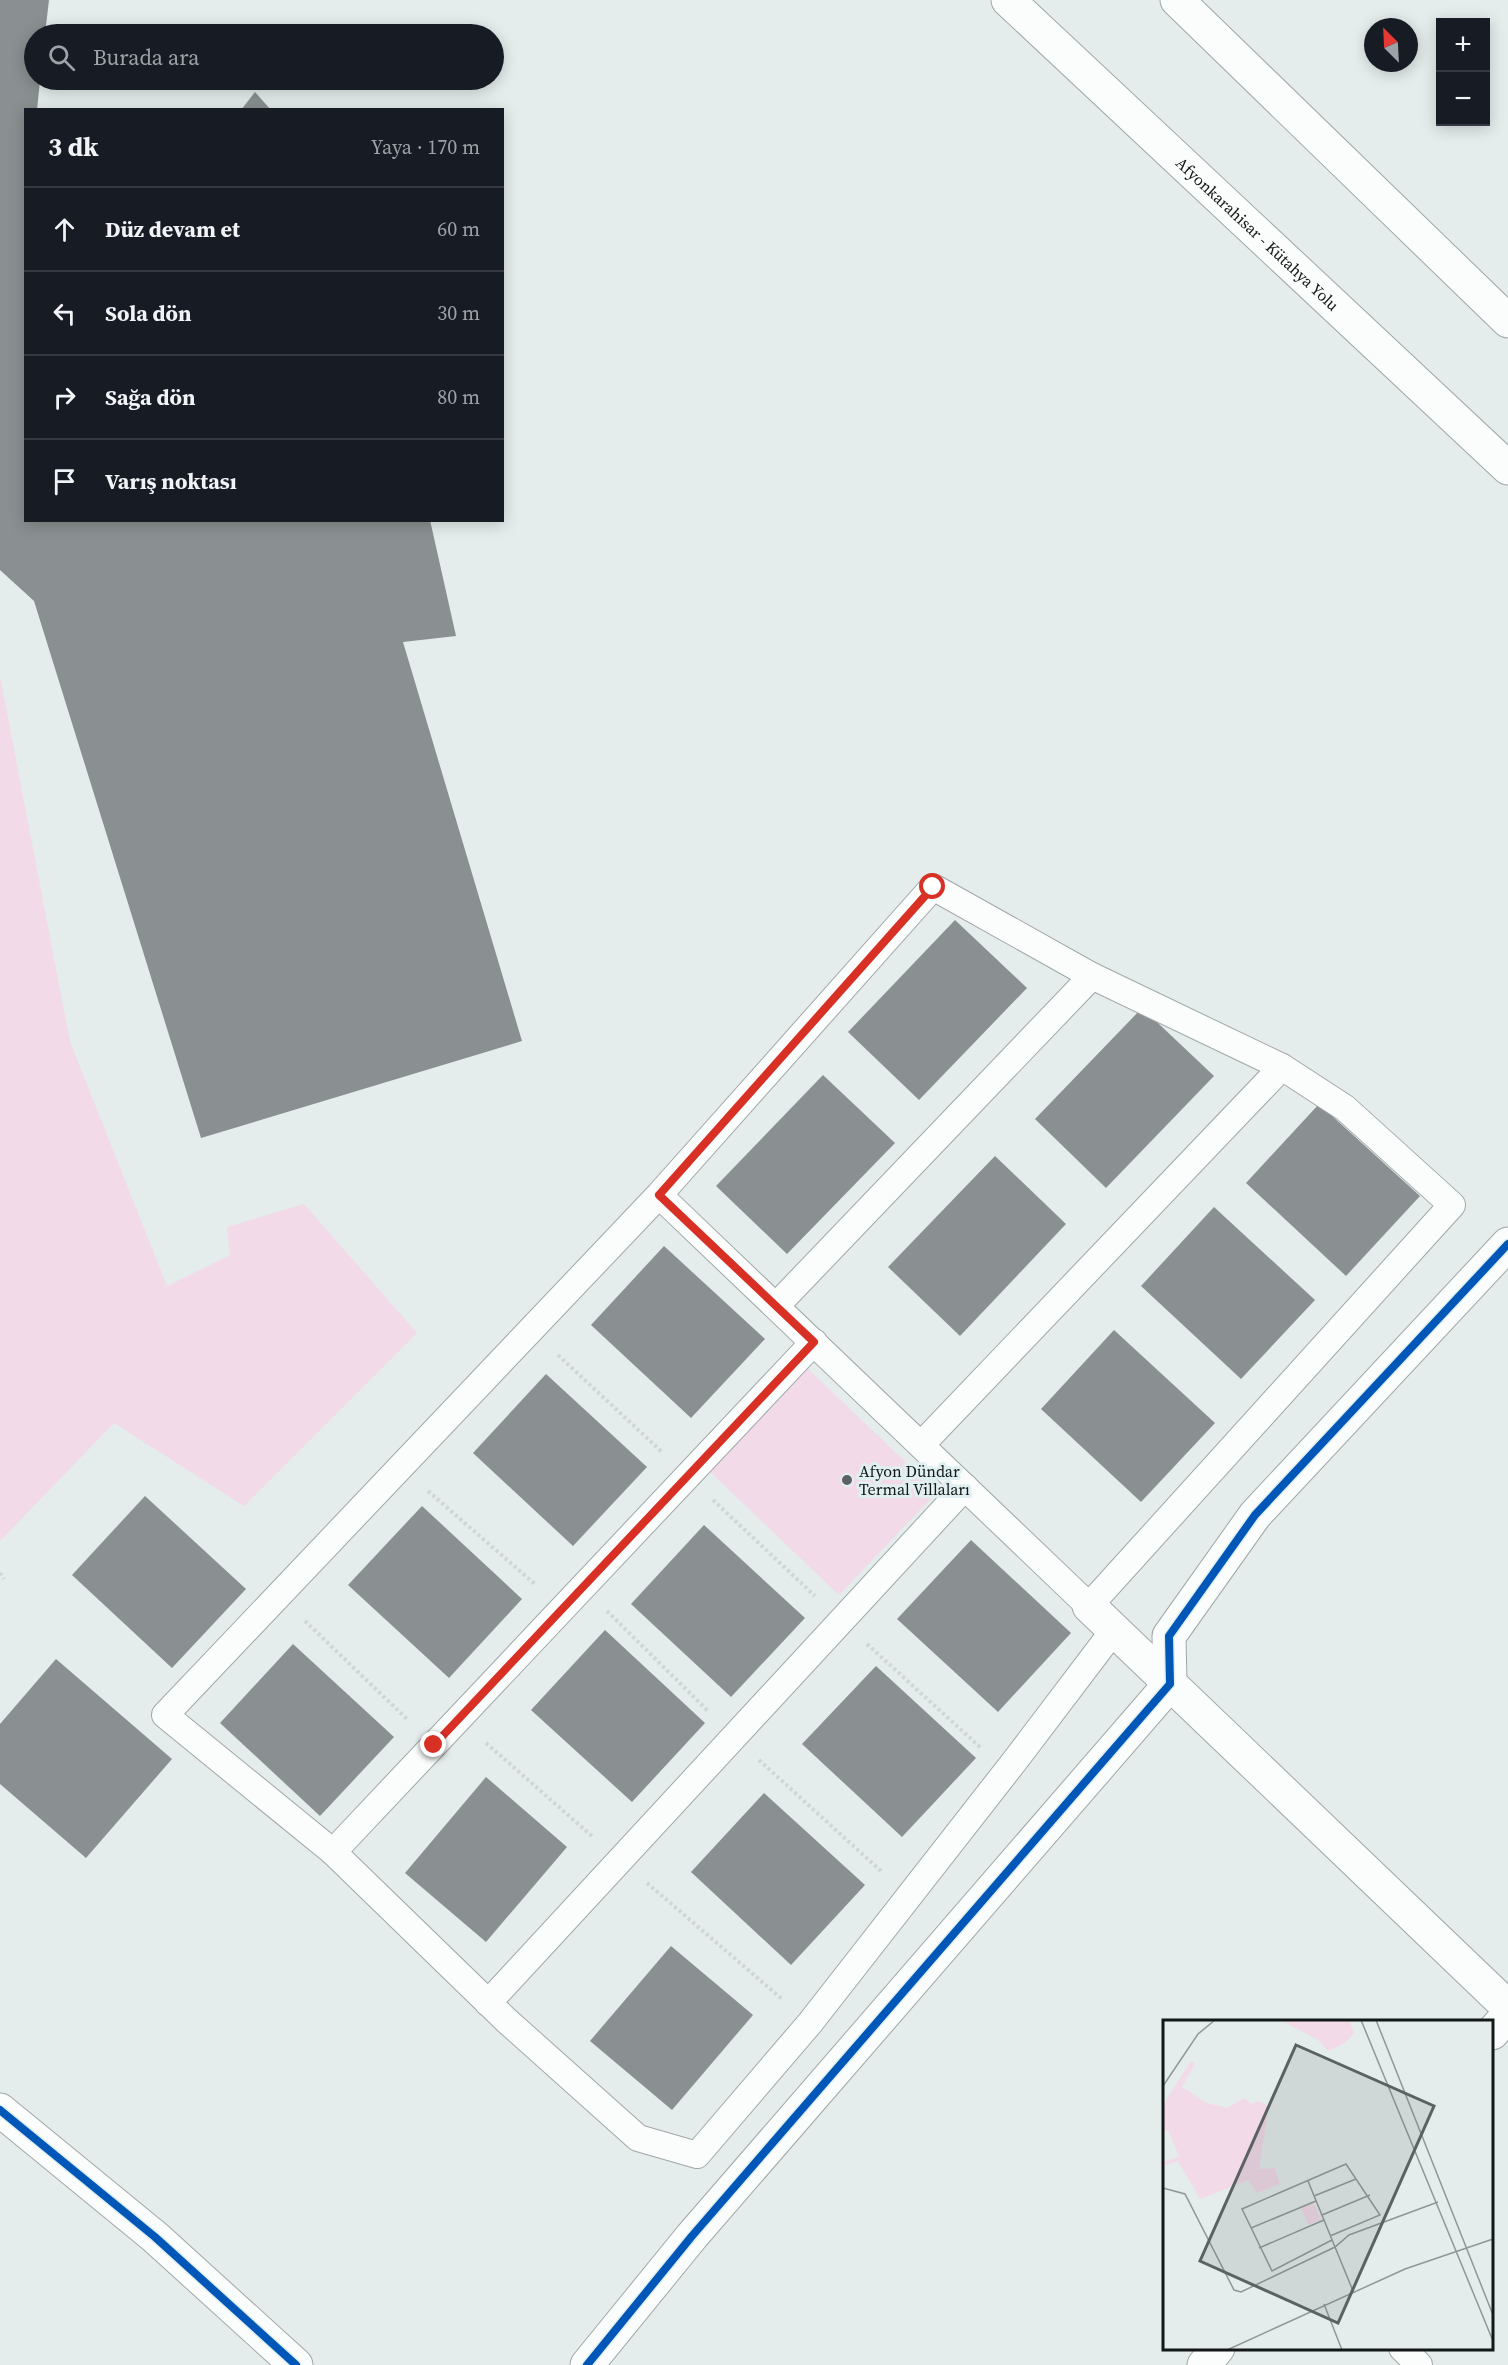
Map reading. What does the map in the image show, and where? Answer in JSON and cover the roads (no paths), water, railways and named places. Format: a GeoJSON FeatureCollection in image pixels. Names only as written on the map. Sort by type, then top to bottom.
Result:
{"type":"FeatureCollection","features":[{"type":"Feature","properties":{"kind":"main road","name":"Afyonkarahisar - Kütahya Yolu"},"geometry":{"type":"LineString","coordinates":[[1008,0],[1508,468]]}},
{"type":"Feature","properties":{"kind":"main road"},"geometry":{"type":"LineString","coordinates":[[1177,0],[1508,321]]}},
{"type":"Feature","properties":{"kind":"main road"},"geometry":{"type":"LineString","coordinates":[[587,2365],[692,2236],[1170,1684],[1169,1635],[1255,1515],[1508,1244]]}},
{"type":"Feature","properties":{"kind":"main road"},"geometry":{"type":"LineString","coordinates":[[1089,1606],[1508,2007]]}},
{"type":"Feature","properties":{"kind":"main road"},"geometry":{"type":"LineString","coordinates":[[1493,2031],[1508,2015]]}},
{"type":"Feature","properties":{"kind":"main road"},"geometry":{"type":"LineString","coordinates":[[0,2110],[155,2237],[296,2365]]}},
{"type":"Feature","properties":{"kind":"main road"},"geometry":{"type":"LineString","coordinates":[[1204,2365],[1217,2350]]}},
{"type":"Feature","properties":{"kind":"lane"},"geometry":{"type":"LineString","coordinates":[[659,1195],[1089,1606],[1452,1205],[1345,1108],[1282,1067],[1092,976],[933,887],[659,1195],[165,1715],[333,1852],[488,2003],[638,2138],[697,2155],[810,2024],[1114,1630]]}},
{"type":"Feature","properties":{"kind":"lane"},"geometry":{"type":"LineString","coordinates":[[776,1306],[1092,976]]}},
{"type":"Feature","properties":{"kind":"lane"},"geometry":{"type":"LineString","coordinates":[[921,1445],[1282,1067]]}},
{"type":"Feature","properties":{"kind":"lane"},"geometry":{"type":"LineString","coordinates":[[333,1852],[814,1342]]}},
{"type":"Feature","properties":{"kind":"lane"},"geometry":{"type":"LineString","coordinates":[[488,2003],[965,1487]]}},
{"type":"Feature","properties":{"kind":"lane"},"geometry":{"type":"LineString","coordinates":[[1403,2350],[1419,2365]]}},
{"type":"Feature","properties":{"kind":"place","name":"Afyon Dündar Termal Villaları"},"geometry":{"type":"Point","coordinates":[847,1480]}}]}
